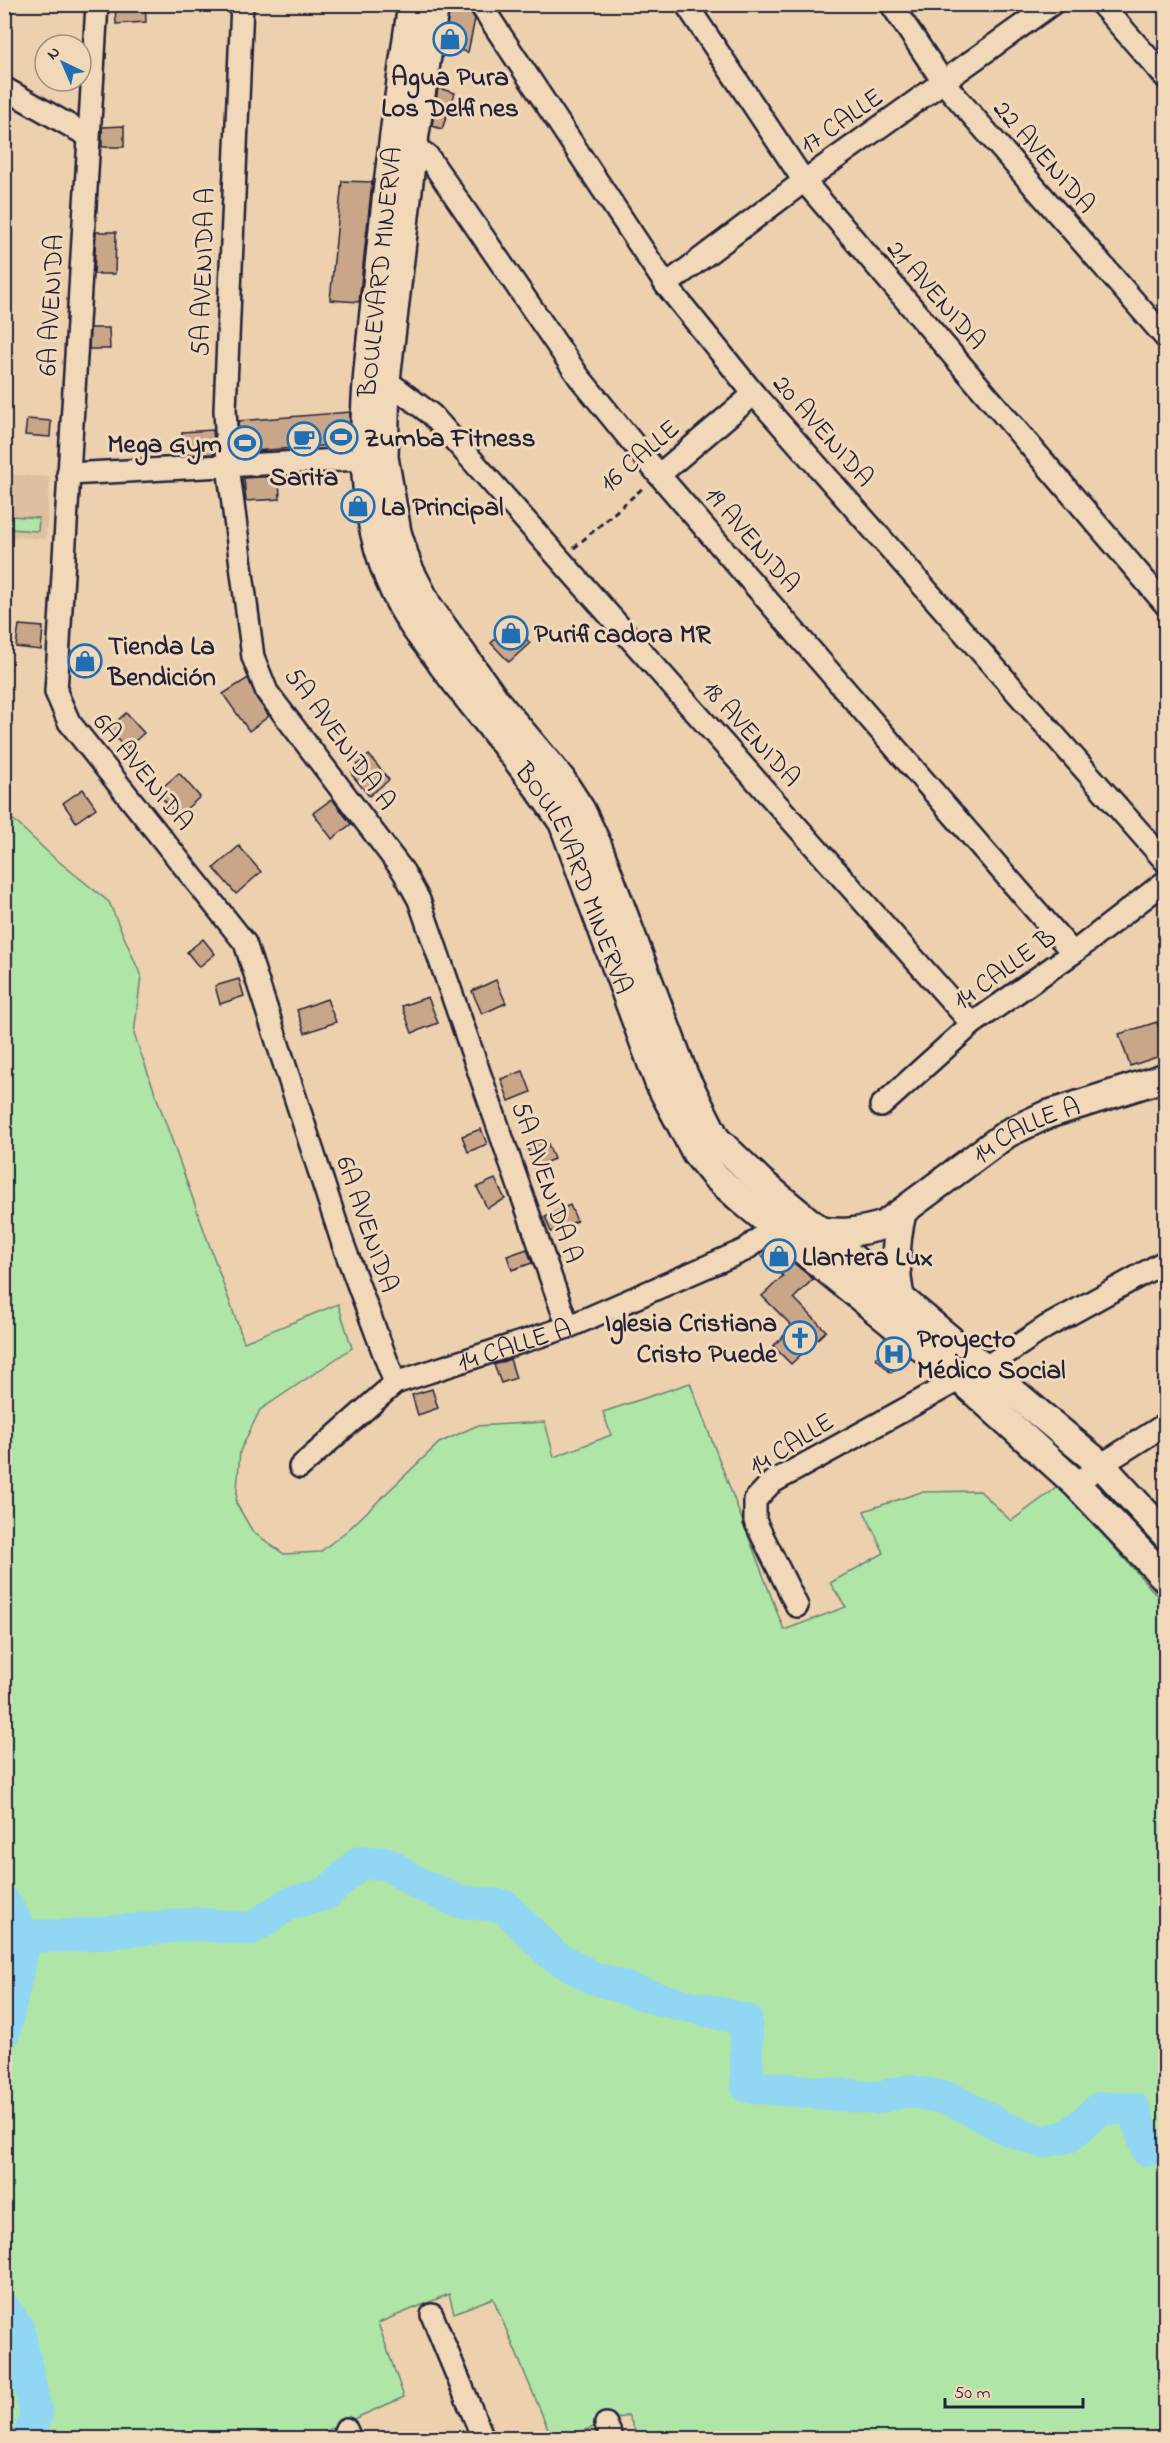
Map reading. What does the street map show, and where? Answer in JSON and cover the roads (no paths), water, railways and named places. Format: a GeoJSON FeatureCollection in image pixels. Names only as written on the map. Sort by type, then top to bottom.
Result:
{"type":"FeatureCollection","features":[{"type":"Feature","properties":{"kind":"street","name":"6A AVENIDA"},"geometry":{"type":"LineString","coordinates":[[97,4],[56,692],[69,722],[245,943],[343,1244],[395,1383]]}},
{"type":"Feature","properties":{"kind":"street","name":"5A AVENIDA A"},"geometry":{"type":"LineString","coordinates":[[243,4],[225,410],[228,466],[253,657],[267,692],[403,871],[419,900],[568,1327]]}},
{"type":"Feature","properties":{"kind":"street","name":"BOULEVARD MINERVA"},"geometry":{"type":"LineString","coordinates":[[412,4],[391,152],[368,373],[374,458],[374,532],[383,564],[409,620],[542,791],[563,823],[659,1083],[696,1153],[715,1176],[775,1226],[971,1374],[1048,1422],[1101,1465],[1166,1534]]}},
{"type":"Feature","properties":{"kind":"street","name":"BOULEVARD MINERVA"},"geometry":{"type":"LineString","coordinates":[[435,4],[413,147],[386,380],[374,458],[408,567],[428,606],[492,695],[561,779],[581,810],[597,844],[684,1075],[716,1138],[760,1181],[900,1297],[1166,1579]]}},
{"type":"Feature","properties":{"kind":"street","name":"20 AVENIDA"},"geometry":{"type":"LineString","coordinates":[[480,4],[666,285],[754,394],[1166,862]]}},
{"type":"Feature","properties":{"kind":"street","name":"21 AVENIDA"},"geometry":{"type":"LineString","coordinates":[[686,4],[804,182],[1166,604]]}},
{"type":"Feature","properties":{"kind":"street","name":"22 AVENIDA"},"geometry":{"type":"LineString","coordinates":[[891,4],[944,83],[1166,338]]}},
{"type":"Feature","properties":{"kind":"street","name":"17 CALLE"},"geometry":{"type":"LineString","coordinates":[[666,285],[804,182],[1052,4]]}},
{"type":"Feature","properties":{"kind":"street"},"geometry":{"type":"LineString","coordinates":[[1101,4],[1166,78]]}},
{"type":"Feature","properties":{"kind":"street"},"geometry":{"type":"LineString","coordinates":[[4,88],[88,136]]}},
{"type":"Feature","properties":{"kind":"street","name":"19 AVENIDA"},"geometry":{"type":"LineString","coordinates":[[413,147],[427,155],[579,377],[1073,953]]}},
{"type":"Feature","properties":{"kind":"street","name":"18 AVENIDA"},"geometry":{"type":"LineString","coordinates":[[386,380],[432,415],[972,1024]]}},
{"type":"Feature","properties":{"kind":"street","name":"16 CALLE"},"geometry":{"type":"LineString","coordinates":[[660,474],[754,394]]}},
{"type":"Feature","properties":{"kind":"street"},"geometry":{"type":"LineString","coordinates":[[68,474],[374,458]]}},
{"type":"Feature","properties":{"kind":"street","name":"14 CALLE B"},"geometry":{"type":"LineString","coordinates":[[881,1106],[972,1024],[1073,953],[1166,881]]}},
{"type":"Feature","properties":{"kind":"street","name":"14 CALLE A"},"geometry":{"type":"LineString","coordinates":[[820,1230],[842,1234],[863,1232],[884,1225],[1008,1133],[1046,1115],[1166,1077]]}},
{"type":"Feature","properties":{"kind":"street"},"geometry":{"type":"LineString","coordinates":[[900,1297],[895,1255],[903,1213]]}},
{"type":"Feature","properties":{"kind":"street","name":"14 CALLE A"},"geometry":{"type":"LineString","coordinates":[[300,1467],[395,1383],[568,1327],[745,1250],[775,1226]]}},
{"type":"Feature","properties":{"kind":"street","name":"14 CALLE"},"geometry":{"type":"LineString","coordinates":[[797,1606],[755,1521],[755,1500],[771,1483],[971,1374],[1046,1327],[1166,1261]]}},
{"type":"Feature","properties":{"kind":"street"},"geometry":{"type":"LineString","coordinates":[[1076,1484],[1101,1465],[1166,1424]]}},
{"type":"Feature","properties":{"kind":"street"},"geometry":{"type":"LineString","coordinates":[[432,2315],[483,2439]]}},
{"type":"Feature","properties":{"kind":"waterway"},"geometry":{"type":"LineString","coordinates":[[4,1903],[25,1936],[69,1936],[197,1924],[251,1929],[290,1903],[326,1894],[359,1863],[386,1863],[419,1884],[457,1901],[504,1906],[553,1955],[591,1977],[655,1998],[746,2020],[747,2086],[876,2098],[908,2091],[951,2099],[1005,2128],[1043,2142],[1069,2136],[1100,2108],[1134,2109],[1147,2150]]}},
{"type":"Feature","properties":{"kind":"waterway"},"geometry":{"type":"LineString","coordinates":[[4,2032],[25,1936]]}},
{"type":"Feature","properties":{"kind":"waterway"},"geometry":{"type":"LineString","coordinates":[[4,2309],[18,2329],[36,2415],[29,2438]]}},
{"type":"Feature","properties":{"kind":"place","name":"Agua Pura Los Delfines"},"geometry":{"type":"Point","coordinates":[450,39]}},
{"type":"Feature","properties":{"kind":"place","name":"Zumba Fitness"},"geometry":{"type":"Point","coordinates":[341,437]}},
{"type":"Feature","properties":{"kind":"place","name":"Sarita"},"geometry":{"type":"Point","coordinates":[304,439]}},
{"type":"Feature","properties":{"kind":"place","name":"Mega Gym"},"geometry":{"type":"Point","coordinates":[245,443]}},
{"type":"Feature","properties":{"kind":"place","name":"La Principal"},"geometry":{"type":"Point","coordinates":[358,506]}},
{"type":"Feature","properties":{"kind":"place","name":"Purificadora MR"},"geometry":{"type":"Point","coordinates":[511,633]}},
{"type":"Feature","properties":{"kind":"place","name":"Tienda La Bendición"},"geometry":{"type":"Point","coordinates":[85,661]}},
{"type":"Feature","properties":{"kind":"place","name":"Llantera Lux"},"geometry":{"type":"Point","coordinates":[779,1256]}},
{"type":"Feature","properties":{"kind":"place","name":"Iglesia Cristiana Cristo Puede"},"geometry":{"type":"Point","coordinates":[800,1338]}},
{"type":"Feature","properties":{"kind":"place","name":"Proyecto Médico Social"},"geometry":{"type":"Point","coordinates":[894,1354]}}]}
